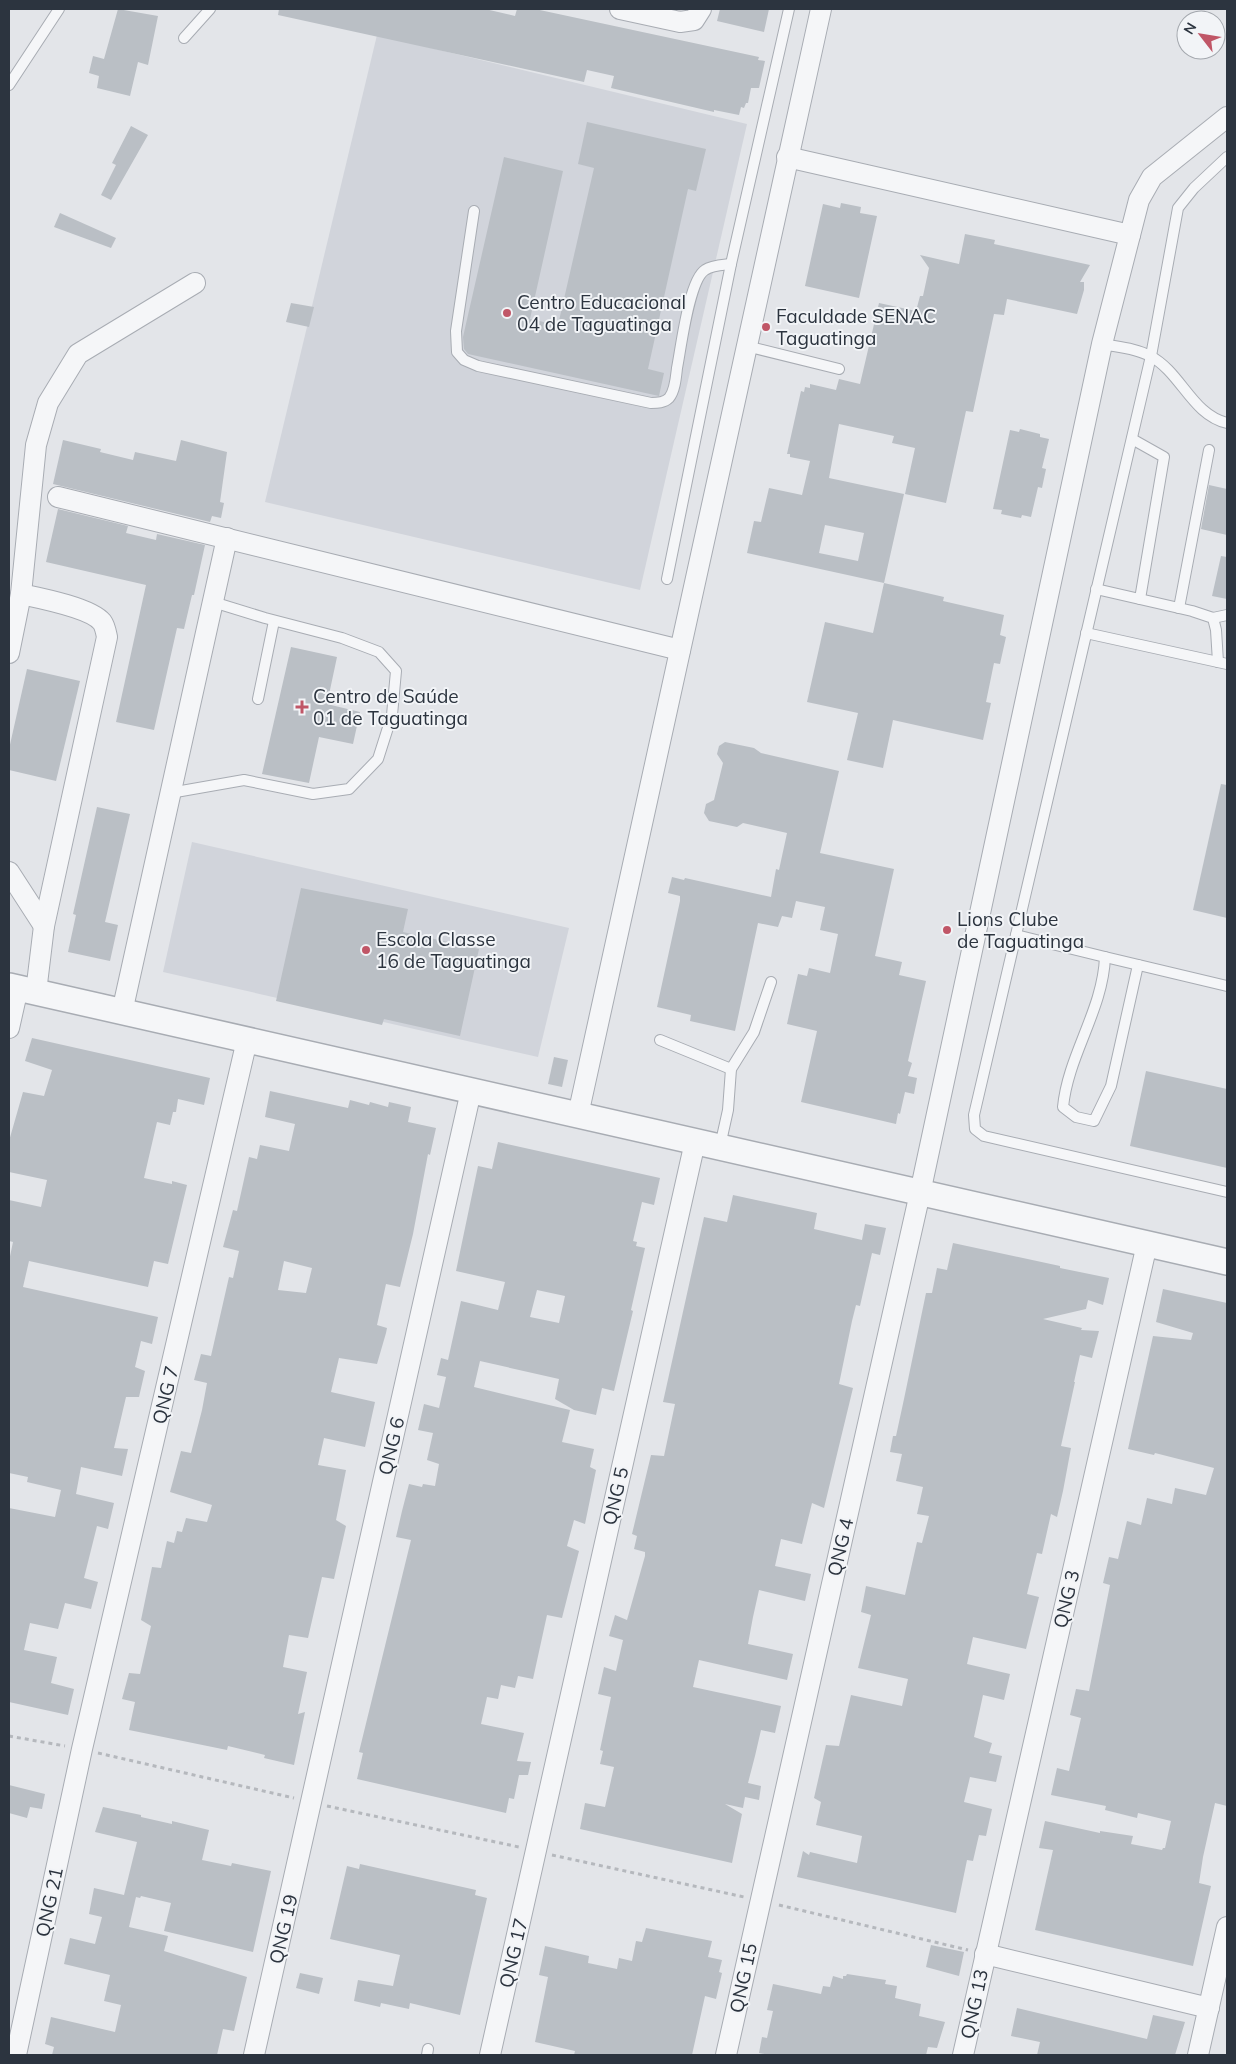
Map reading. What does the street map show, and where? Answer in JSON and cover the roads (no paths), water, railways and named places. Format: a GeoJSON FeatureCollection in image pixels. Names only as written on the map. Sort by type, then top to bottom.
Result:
{"type":"FeatureCollection","features":[{"type":"Feature","properties":{"kind":"street"},"geometry":{"type":"LineString","coordinates":[[620,9],[680,22],[694,20],[701,9]]}},
{"type":"Feature","properties":{"kind":"street"},"geometry":{"type":"LineString","coordinates":[[578,1115],[821,9]]}},
{"type":"Feature","properties":{"kind":"street","name":"QNG 4"},"geometry":{"type":"LineString","coordinates":[[759,1901],[920,1193],[1102,344],[1139,200],[1152,176],[1227,117]]}},
{"type":"Feature","properties":{"kind":"street"},"geometry":{"type":"LineString","coordinates":[[787,157],[1130,235]]}},
{"type":"Feature","properties":{"kind":"street"},"geometry":{"type":"LineString","coordinates":[[9,653],[21,594],[36,445],[48,402],[78,354],[194,283]]}},
{"type":"Feature","properties":{"kind":"street"},"geometry":{"type":"LineString","coordinates":[[58,497],[680,650]]}},
{"type":"Feature","properties":{"kind":"street"},"geometry":{"type":"LineString","coordinates":[[122,1012],[227,538]]}},
{"type":"Feature","properties":{"kind":"street"},"geometry":{"type":"LineString","coordinates":[[9,1028],[44,926],[107,637],[103,624],[94,615],[21,594]]}},
{"type":"Feature","properties":{"kind":"street"},"geometry":{"type":"LineString","coordinates":[[9,872],[44,926]]}},
{"type":"Feature","properties":{"kind":"street"},"geometry":{"type":"LineString","coordinates":[[21,989],[1227,1262]]}},
{"type":"Feature","properties":{"kind":"street","name":"QNG 7"},"geometry":{"type":"LineString","coordinates":[[82,1749],[247,1040]]}},
{"type":"Feature","properties":{"kind":"street","name":"QNG 6"},"geometry":{"type":"LineString","coordinates":[[311,1802],[471,1091]]}},
{"type":"Feature","properties":{"kind":"street","name":"QNG 5"},"geometry":{"type":"LineString","coordinates":[[536,1851],[695,1142]]}},
{"type":"Feature","properties":{"kind":"street","name":"QNG 3"},"geometry":{"type":"LineString","coordinates":[[985,1954],[1147,1244]]}},
{"type":"Feature","properties":{"kind":"street","name":"QNG 21"},"geometry":{"type":"LineString","coordinates":[[16,2055],[82,1749]]}},
{"type":"Feature","properties":{"kind":"street","name":"QNG 19"},"geometry":{"type":"LineString","coordinates":[[254,2055],[311,1802]]}},
{"type":"Feature","properties":{"kind":"street","name":"QNG 17"},"geometry":{"type":"LineString","coordinates":[[490,2055],[536,1851]]}},
{"type":"Feature","properties":{"kind":"street","name":"QNG 15"},"geometry":{"type":"LineString","coordinates":[[726,2055],[759,1901]]}},
{"type":"Feature","properties":{"kind":"street"},"geometry":{"type":"LineString","coordinates":[[1198,2055],[1227,1927]]}},
{"type":"Feature","properties":{"kind":"street"},"geometry":{"type":"LineString","coordinates":[[985,1954],[1209,2008]]}},
{"type":"Feature","properties":{"kind":"street","name":"QNG 13"},"geometry":{"type":"LineString","coordinates":[[963,2055],[985,1954]]}},
{"type":"Feature","properties":{"kind":"lane"},"geometry":{"type":"LineString","coordinates":[[9,85],[59,9]]}},
{"type":"Feature","properties":{"kind":"lane"},"geometry":{"type":"LineString","coordinates":[[184,38],[210,9]]}},
{"type":"Feature","properties":{"kind":"lane"},"geometry":{"type":"LineString","coordinates":[[667,580],[731,264],[789,9]]}},
{"type":"Feature","properties":{"kind":"lane"},"geometry":{"type":"LineString","coordinates":[[1227,157],[1194,188],[1178,208],[1151,356],[974,1115],[975,1129],[984,1136],[1227,1192]]}},
{"type":"Feature","properties":{"kind":"lane"},"geometry":{"type":"LineString","coordinates":[[474,211],[456,331],[457,352],[464,360],[478,366],[651,403],[662,403],[669,398],[675,383],[687,316],[698,277],[705,270],[713,266],[731,264]]}},
{"type":"Feature","properties":{"kind":"lane"},"geometry":{"type":"LineString","coordinates":[[1102,344],[1151,356],[1172,374],[1207,415],[1216,421],[1227,423]]}},
{"type":"Feature","properties":{"kind":"lane"},"geometry":{"type":"LineString","coordinates":[[746,346],[839,369]]}},
{"type":"Feature","properties":{"kind":"lane"},"geometry":{"type":"LineString","coordinates":[[1132,438],[1164,457],[1140,599]]}},
{"type":"Feature","properties":{"kind":"lane"},"geometry":{"type":"LineString","coordinates":[[1179,608],[1209,450]]}},
{"type":"Feature","properties":{"kind":"lane"},"geometry":{"type":"LineString","coordinates":[[1096,590],[1179,608],[1213,618],[1227,615]]}},
{"type":"Feature","properties":{"kind":"lane"},"geometry":{"type":"LineString","coordinates":[[170,794],[244,780],[313,794],[350,789],[378,759],[392,715],[396,671],[379,652],[342,638],[274,621],[213,602]]}},
{"type":"Feature","properties":{"kind":"lane"},"geometry":{"type":"LineString","coordinates":[[1086,633],[1222,663],[1213,618]]}},
{"type":"Feature","properties":{"kind":"lane"},"geometry":{"type":"LineString","coordinates":[[258,699],[274,621]]}},
{"type":"Feature","properties":{"kind":"lane"},"geometry":{"type":"LineString","coordinates":[[1016,935],[1227,986]]}},
{"type":"Feature","properties":{"kind":"lane"},"geometry":{"type":"LineString","coordinates":[[1105,957],[1095,1009],[1065,1087],[1063,1107],[1076,1117],[1094,1120],[1111,1086],[1138,965]]}},
{"type":"Feature","properties":{"kind":"lane"},"geometry":{"type":"LineString","coordinates":[[720,1147],[728,1110],[731,1069],[754,1032],[771,982]]}},
{"type":"Feature","properties":{"kind":"lane"},"geometry":{"type":"LineString","coordinates":[[660,1040],[731,1069]]}},
{"type":"Feature","properties":{"kind":"place","name":"Centro Educacional 04 de Taguatinga"},"geometry":{"type":"Point","coordinates":[507,313]}},
{"type":"Feature","properties":{"kind":"place","name":"Faculdade SENAC Taguatinga"},"geometry":{"type":"Point","coordinates":[766,327]}},
{"type":"Feature","properties":{"kind":"place","name":"Centro de Saúde 01 de Taguatinga"},"geometry":{"type":"Point","coordinates":[302,707]}},
{"type":"Feature","properties":{"kind":"place","name":"Lions Clube de Taguatinga"},"geometry":{"type":"Point","coordinates":[947,930]}},
{"type":"Feature","properties":{"kind":"place","name":"Escola Classe 16 de Taguatinga"},"geometry":{"type":"Point","coordinates":[366,950]}}]}
